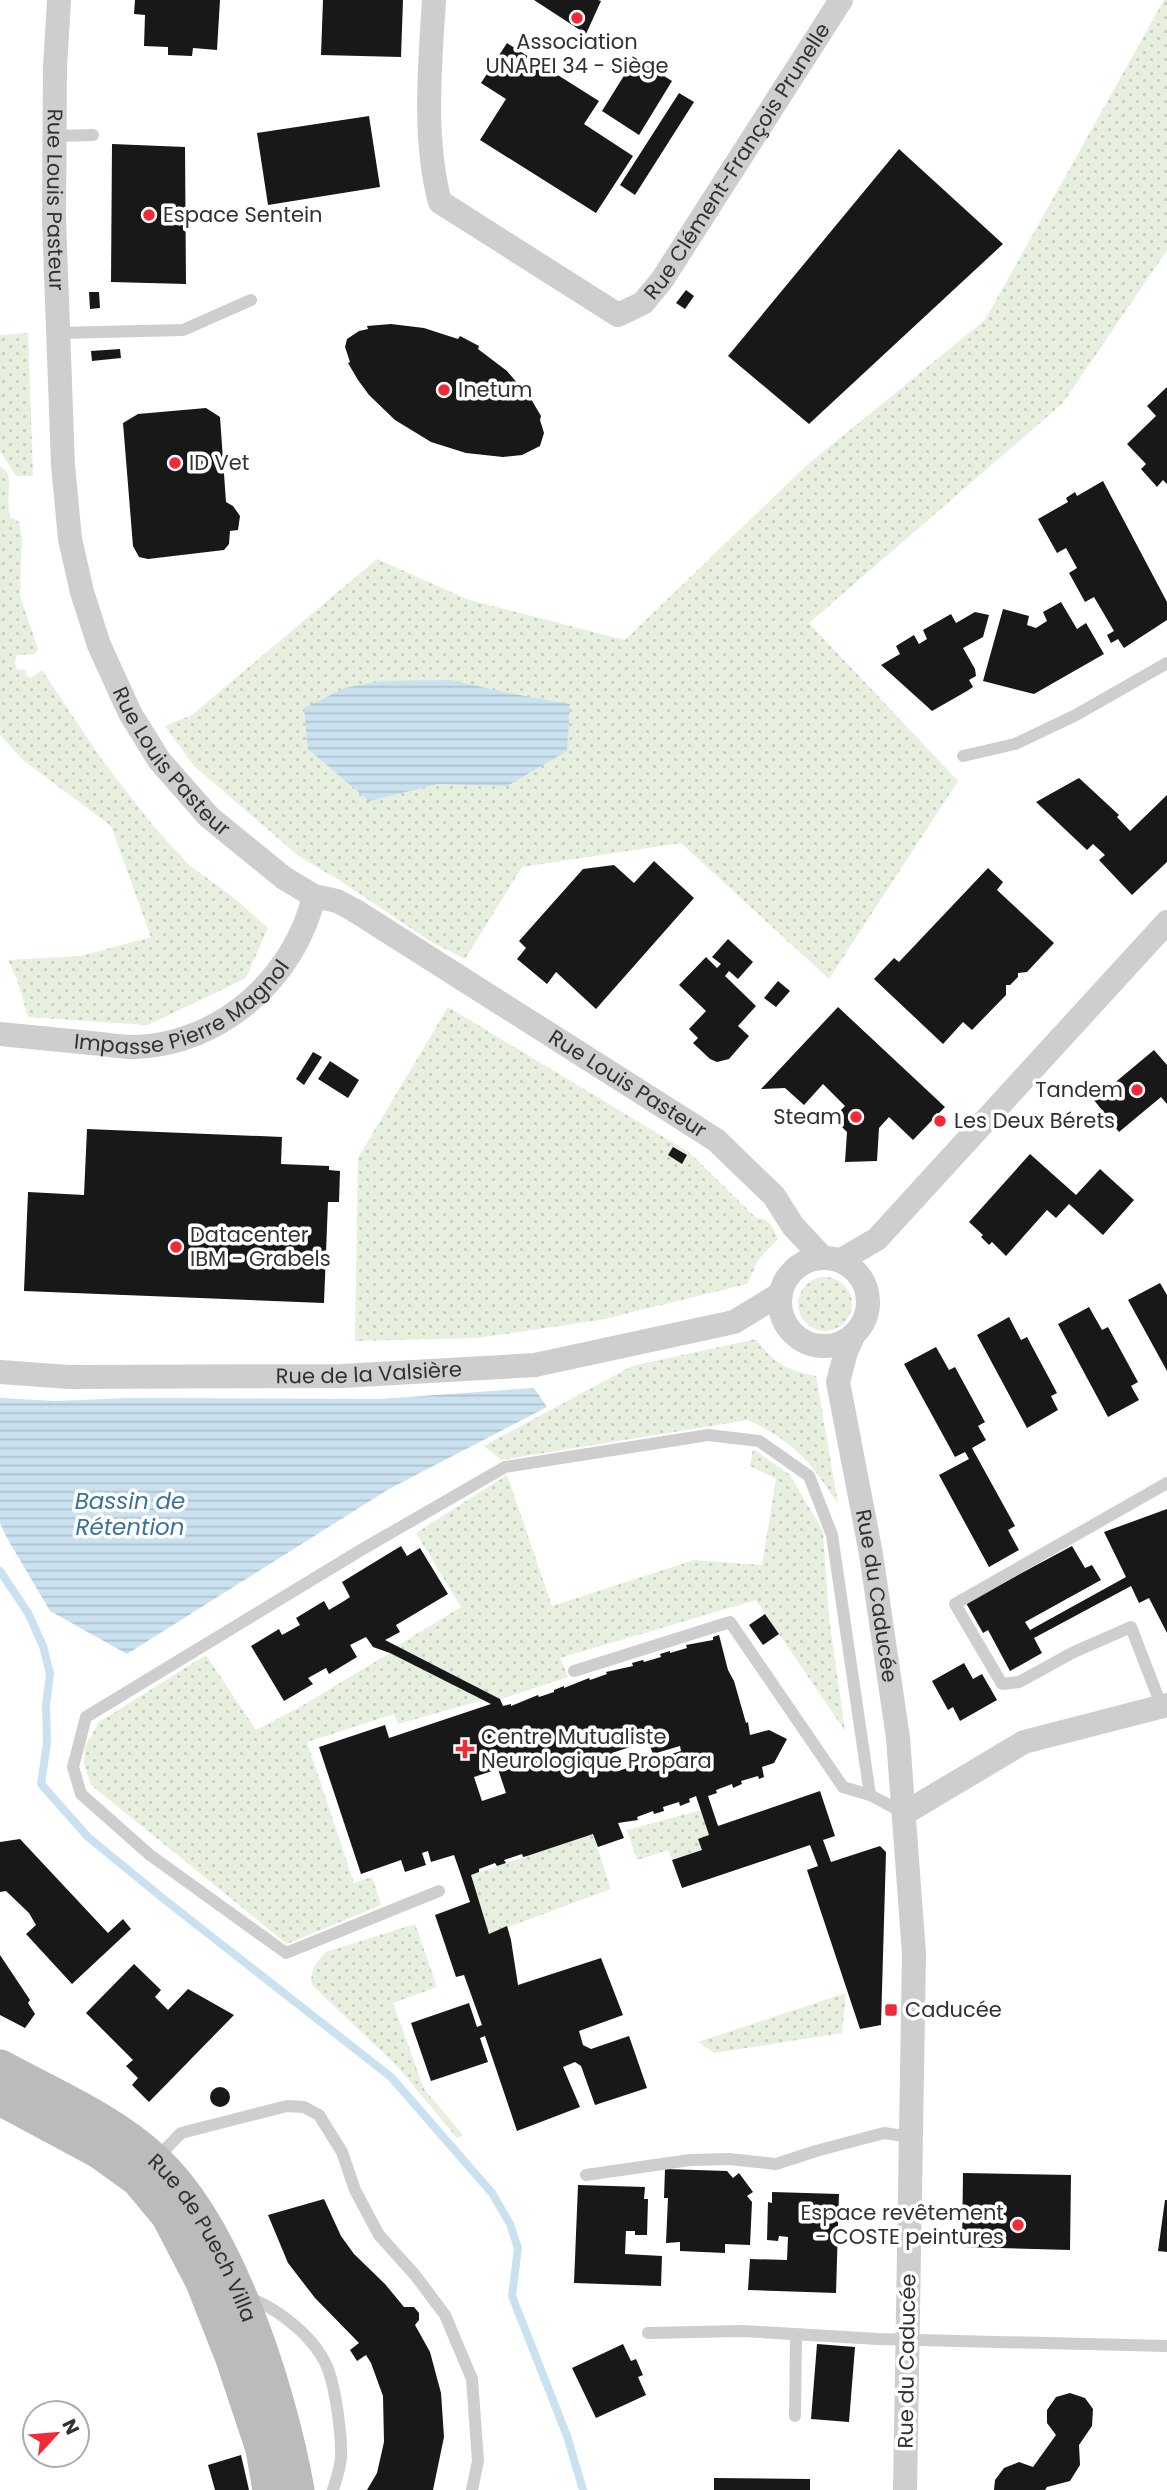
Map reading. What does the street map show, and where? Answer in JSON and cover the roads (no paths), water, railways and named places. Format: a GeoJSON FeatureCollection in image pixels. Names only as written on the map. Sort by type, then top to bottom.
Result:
{"type":"FeatureCollection","features":[{"type":"Feature","properties":{"kind":"main road","name":"Rue de Puech Villa"},"geometry":{"type":"LineString","coordinates":[[0,2067],[131,2141],[174,2180],[199,2217],[256,2338],[275,2400],[297,2490]]}},
{"type":"Feature","properties":{"kind":"main road","name":"Rue de Puech Villa"},"geometry":{"type":"LineString","coordinates":[[0,2098],[99,2151],[138,2179],[168,2215],[203,2282],[233,2356],[263,2449],[270,2490]]}},
{"type":"Feature","properties":{"kind":"street","name":"Rue Louis Pasteur"},"geometry":{"type":"LineString","coordinates":[[59,0],[55,66],[54,219],[63,465],[70,539],[82,592],[99,645],[130,713],[159,761],[209,817],[266,865],[314,896],[337,901],[354,910],[716,1140],[774,1196],[793,1226],[832,1259]]}},
{"type":"Feature","properties":{"kind":"street","name":"Rue Clément-François Prunelle"},"geometry":{"type":"LineString","coordinates":[[433,0],[430,112],[433,177],[440,202],[618,315],[643,303],[662,280],[841,0]]}},
{"type":"Feature","properties":{"kind":"street","name":"Impasse Pierre Magnol"},"geometry":{"type":"LineString","coordinates":[[0,1034],[134,1047],[179,1040],[209,1029],[243,1008],[272,980],[288,958],[305,924],[314,896]]}},
{"type":"Feature","properties":{"kind":"street"},"geometry":{"type":"LineString","coordinates":[[782,1288],[800,1264],[832,1259],[877,1239],[1167,922]]}},
{"type":"Feature","properties":{"kind":"street"},"geometry":{"type":"LineString","coordinates":[[793,1226],[782,1288],[780,1307],[783,1319],[799,1336],[832,1346],[853,1336],[867,1314],[867,1289],[877,1239]]}},
{"type":"Feature","properties":{"kind":"street"},"geometry":{"type":"LineString","coordinates":[[832,1259],[852,1267],[867,1289]]}},
{"type":"Feature","properties":{"kind":"street","name":"Rue de la Valsière"},"geometry":{"type":"LineString","coordinates":[[0,1372],[83,1377],[342,1376],[535,1365],[734,1322],[782,1288]]}},
{"type":"Feature","properties":{"kind":"street","name":"Rue de la Valsière"},"geometry":{"type":"LineString","coordinates":[[734,1322],[799,1336]]}},
{"type":"Feature","properties":{"kind":"street","name":"Rue du Caducée"},"geometry":{"type":"LineString","coordinates":[[799,1336],[838,1382]]}},
{"type":"Feature","properties":{"kind":"street","name":"Rue du Caducée"},"geometry":{"type":"LineString","coordinates":[[853,1336],[838,1382],[871,1554],[898,1738],[914,1954],[905,2490]]}},
{"type":"Feature","properties":{"kind":"street"},"geometry":{"type":"LineString","coordinates":[[905,1813],[1024,1742],[1164,1705]]}},
{"type":"Feature","properties":{"kind":"lane"},"geometry":{"type":"LineString","coordinates":[[55,136],[93,135]]}},
{"type":"Feature","properties":{"kind":"lane"},"geometry":{"type":"LineString","coordinates":[[58,333],[183,330],[251,300]]}},
{"type":"Feature","properties":{"kind":"lane"},"geometry":{"type":"LineString","coordinates":[[963,755],[1016,744],[1076,715],[1167,663]]}},
{"type":"Feature","properties":{"kind":"lane"},"geometry":{"type":"LineString","coordinates":[[439,1891],[286,1953],[150,1855],[120,1829],[80,1794],[73,1767],[86,1717],[505,1466],[708,1435],[759,1441],[809,1476],[832,1535],[870,1795]]}},
{"type":"Feature","properties":{"kind":"lane"},"geometry":{"type":"LineString","coordinates":[[1164,1705],[1131,1627],[1074,1652],[1019,1682],[1002,1685],[955,1604],[1167,1483]]}},
{"type":"Feature","properties":{"kind":"lane"},"geometry":{"type":"LineString","coordinates":[[574,1671],[730,1622],[844,1787],[870,1795],[905,1813]]}},
{"type":"Feature","properties":{"kind":"lane"},"geometry":{"type":"LineString","coordinates":[[155,2161],[181,2133],[287,2106],[304,2107],[319,2115],[342,2152],[355,2190],[379,2235],[415,2275],[445,2315],[472,2379],[478,2461],[472,2490]]}},
{"type":"Feature","properties":{"kind":"lane"},"geometry":{"type":"LineString","coordinates":[[586,2175],[690,2160],[729,2159],[776,2164],[884,2133],[911,2137]]}},
{"type":"Feature","properties":{"kind":"lane"},"geometry":{"type":"LineString","coordinates":[[236,2293],[265,2304],[289,2321],[310,2341],[329,2370],[336,2406],[341,2459],[333,2490]]}},
{"type":"Feature","properties":{"kind":"lane"},"geometry":{"type":"LineString","coordinates":[[648,2333],[743,2331],[908,2340],[1167,2346]]}},
{"type":"Feature","properties":{"kind":"lane"},"geometry":{"type":"LineString","coordinates":[[794,2416],[796,2335]]}},
{"type":"Feature","properties":{"kind":"water"},"geometry":{"type":"Polygon","coordinates":[[[451,680],[570,704],[567,751],[507,786],[438,784],[369,801],[308,749],[304,708],[345,688],[382,681],[451,680]]]}},
{"type":"Feature","properties":{"kind":"water","name":"Bassin de Rétention"},"geometry":{"type":"Polygon","coordinates":[[[534,1388],[547,1407],[389,1489],[127,1654],[50,1611],[0,1523],[0,1398],[55,1401],[131,1398],[380,1399],[534,1388]]]}},
{"type":"Feature","properties":{"kind":"waterway"},"geometry":{"type":"LineString","coordinates":[[0,1571],[28,1613],[43,1646],[50,1674],[46,1705],[47,1743],[41,1784],[88,1837],[391,2077],[492,2193],[510,2224],[518,2248],[512,2296],[567,2436],[583,2490]]}},
{"type":"Feature","properties":{"kind":"place","name":"Association UNAPEI 34 - Siège"},"geometry":{"type":"Point","coordinates":[577,18]}},
{"type":"Feature","properties":{"kind":"place","name":"Espace Sentein"},"geometry":{"type":"Point","coordinates":[149,215]}},
{"type":"Feature","properties":{"kind":"place","name":"Inetum"},"geometry":{"type":"Point","coordinates":[444,390]}},
{"type":"Feature","properties":{"kind":"place","name":"ID Vet"},"geometry":{"type":"Point","coordinates":[175,463]}},
{"type":"Feature","properties":{"kind":"place","name":"Tandem"},"geometry":{"type":"Point","coordinates":[1137,1090]}},
{"type":"Feature","properties":{"kind":"place","name":"Steam"},"geometry":{"type":"Point","coordinates":[856,1117]}},
{"type":"Feature","properties":{"kind":"place","name":"Les Deux Bérets"},"geometry":{"type":"Point","coordinates":[940,1121]}},
{"type":"Feature","properties":{"kind":"place","name":"Datacenter IBM - Grabels"},"geometry":{"type":"Point","coordinates":[176,1247]}},
{"type":"Feature","properties":{"kind":"place","name":"Centre Mutualiste Neurologique Propara"},"geometry":{"type":"Point","coordinates":[465,1749]}},
{"type":"Feature","properties":{"kind":"place","name":"Caducée"},"geometry":{"type":"Point","coordinates":[891,2010]}},
{"type":"Feature","properties":{"kind":"place","name":"Espace revêtement - COSTE peintures"},"geometry":{"type":"Point","coordinates":[1018,2225]}}]}
